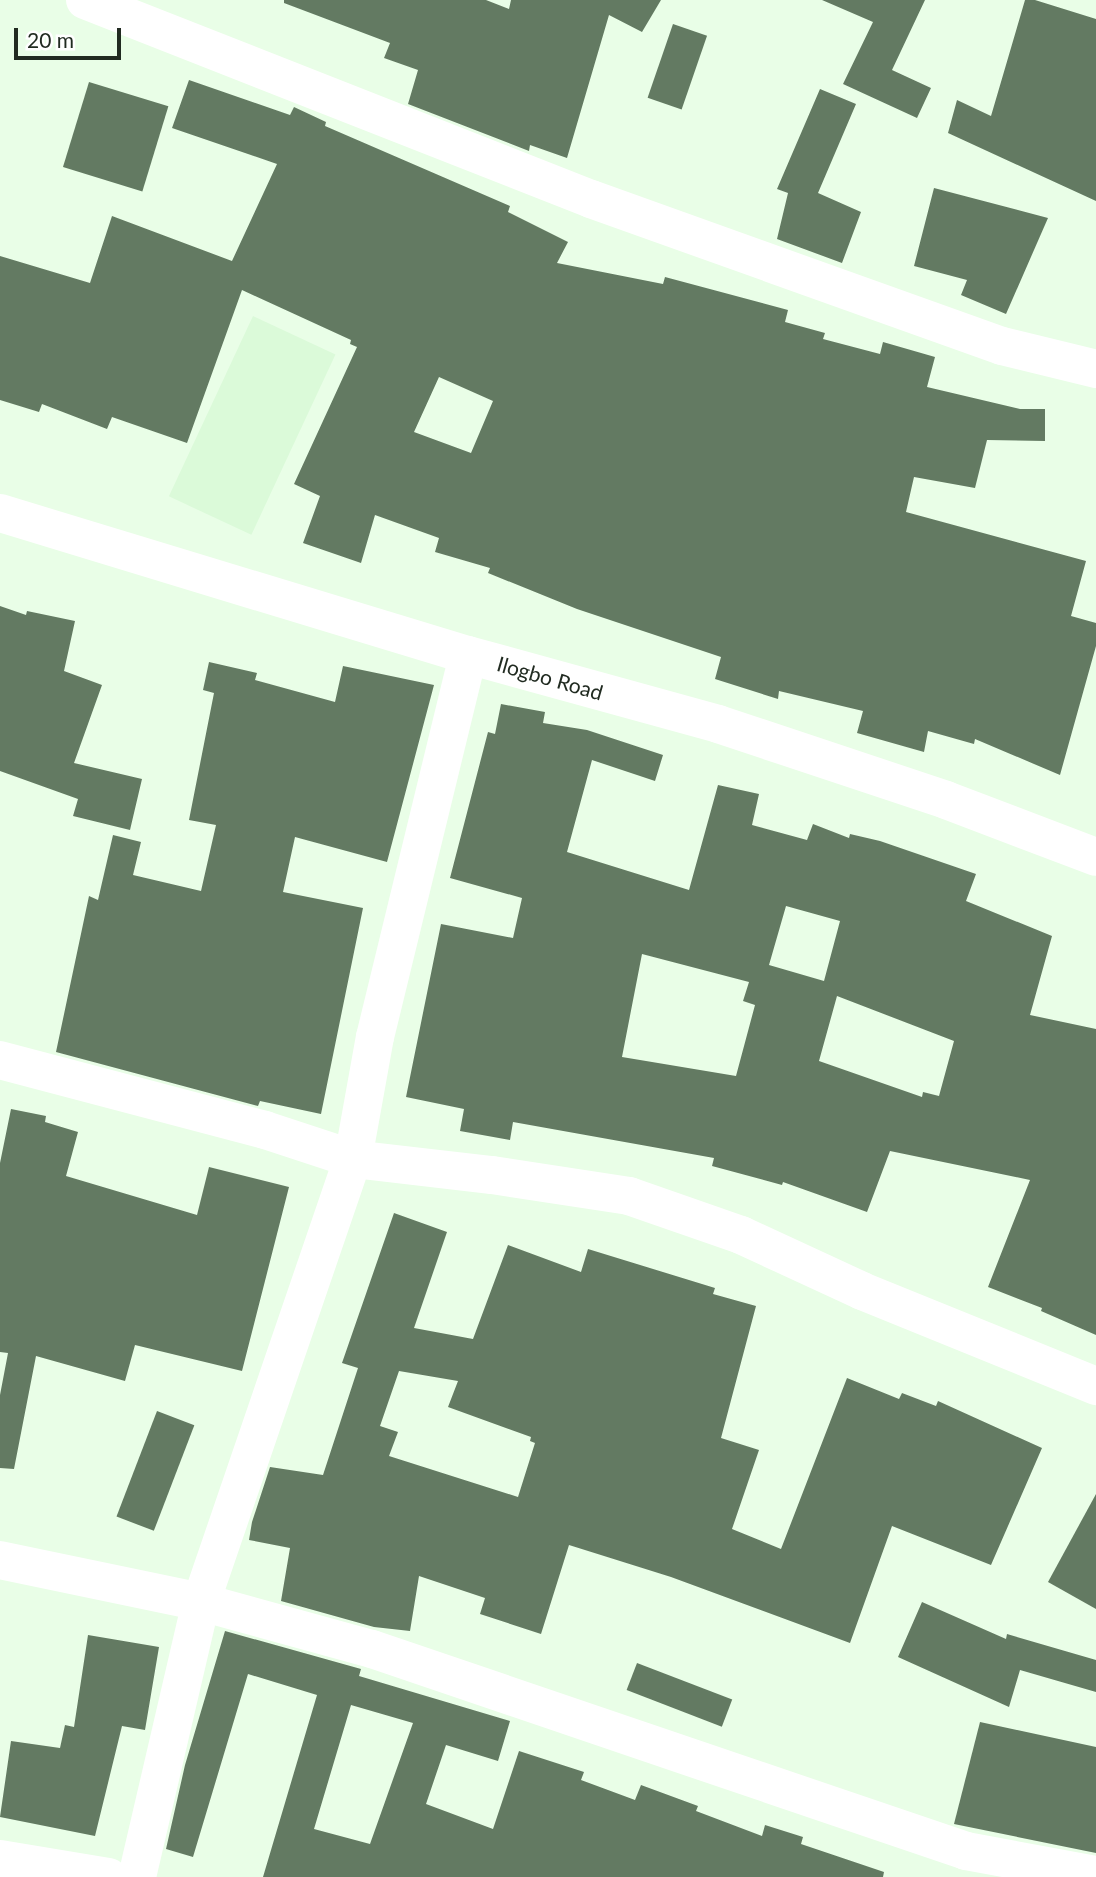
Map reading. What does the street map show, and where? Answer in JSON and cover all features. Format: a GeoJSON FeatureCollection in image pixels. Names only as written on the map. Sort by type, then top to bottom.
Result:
{"type":"FeatureCollection","features":[{"type":"Feature","properties":{"kind":"street"},"geometry":{"type":"LineString","coordinates":[[85,0],[591,200],[1002,346],[1096,369]]}},
{"type":"Feature","properties":{"kind":"street","name":"Ilogbo Road"},"geometry":{"type":"LineString","coordinates":[[0,513],[468,655],[718,724],[946,800],[1096,857]]}},
{"type":"Feature","properties":{"kind":"street"},"geometry":{"type":"LineString","coordinates":[[137,1877],[201,1602],[352,1159],[375,1038],[468,655]]}},
{"type":"Feature","properties":{"kind":"street"},"geometry":{"type":"LineString","coordinates":[[0,1060],[265,1130],[352,1159],[492,1175],[629,1196],[741,1235],[862,1292],[1096,1386]]}},
{"type":"Feature","properties":{"kind":"street"},"geometry":{"type":"LineString","coordinates":[[0,1560],[201,1602],[372,1649],[962,1864],[1096,1875]]}},
{"type":"Feature","properties":{"kind":"street"},"geometry":{"type":"LineString","coordinates":[[0,1859],[109,1877]]}},
{"type":"Feature","properties":{"kind":"shaded area"},"geometry":{"type":"Polygon","coordinates":[[[253,316],[335,354],[251,535],[169,496],[253,316]]]}},
{"type":"Feature","properties":{"kind":"building"},"geometry":{"type":"Polygon","coordinates":[[[284,0],[486,0],[509,9],[511,0],[661,0],[642,32],[609,15],[567,158],[530,145],[529,151],[408,104],[418,70],[384,58],[390,43],[284,3],[284,0]]]}},
{"type":"Feature","properties":{"kind":"building"},"geometry":{"type":"Polygon","coordinates":[[[822,0],[925,0],[892,70],[931,88],[917,118],[843,84],[873,22],[822,0]]]}},
{"type":"Feature","properties":{"kind":"building"},"geometry":{"type":"Polygon","coordinates":[[[1025,0],[1035,0],[1096,19],[1096,201],[948,133],[957,100],[991,116],[1025,0]]]}},
{"type":"Feature","properties":{"kind":"building"},"geometry":{"type":"Polygon","coordinates":[[[673,24],[707,36],[682,109],[648,98],[673,24]]]}},
{"type":"Feature","properties":{"kind":"building"},"geometry":{"type":"Polygon","coordinates":[[[189,80],[290,115],[294,107],[326,122],[325,126],[510,206],[508,212],[568,242],[557,263],[663,284],[665,277],[788,310],[785,322],[825,333],[823,339],[880,354],[883,342],[935,357],[927,387],[1020,409],[1045,409],[1045,441],[987,440],[975,488],[914,477],[906,512],[1086,561],[1071,616],[1096,623],[1096,646],[1060,775],[975,739],[974,744],[928,731],[924,752],[857,733],[863,711],[779,691],[778,699],[715,679],[721,657],[577,609],[488,573],[490,568],[435,552],[439,538],[375,515],[361,563],[303,543],[320,496],[294,484],[357,347],[350,344],[351,340],[242,290],[187,443],[112,417],[107,429],[42,404],[39,412],[0,400],[0,256],[90,283],[112,216],[232,261],[277,164],[172,128],[189,80]],[[439,377],[414,432],[471,453],[493,401],[439,377]]]}},
{"type":"Feature","properties":{"kind":"building"},"geometry":{"type":"Polygon","coordinates":[[[89,82],[168,106],[142,191],[63,167],[89,82]]]}},
{"type":"Feature","properties":{"kind":"building"},"geometry":{"type":"Polygon","coordinates":[[[820,89],[856,104],[818,193],[861,212],[842,263],[777,239],[788,193],[777,189],[820,89]]]}},
{"type":"Feature","properties":{"kind":"building"},"geometry":{"type":"Polygon","coordinates":[[[934,188],[1048,218],[1006,314],[961,295],[967,280],[914,266],[934,188]]]}},
{"type":"Feature","properties":{"kind":"building"},"geometry":{"type":"Polygon","coordinates":[[[0,606],[26,615],[27,611],[75,621],[64,671],[102,685],[74,763],[142,779],[130,830],[73,816],[78,799],[0,771],[0,606]]]}},
{"type":"Feature","properties":{"kind":"building"},"geometry":{"type":"Polygon","coordinates":[[[209,662],[257,673],[255,680],[335,702],[343,666],[434,685],[387,862],[295,837],[283,892],[363,908],[321,1114],[260,1101],[258,1106],[56,1052],[89,896],[98,900],[113,835],[141,842],[133,875],[201,891],[216,825],[189,820],[214,693],[203,690],[209,662]]]}},
{"type":"Feature","properties":{"kind":"building"},"geometry":{"type":"Polygon","coordinates":[[[501,704],[545,712],[543,723],[587,730],[663,755],[655,781],[592,760],[567,852],[689,890],[718,785],[759,794],[752,825],[807,840],[813,824],[849,838],[850,834],[880,841],[976,874],[966,901],[1052,936],[1030,1015],[1096,1029],[1096,1335],[1041,1311],[1042,1308],[988,1287],[1030,1180],[890,1151],[867,1212],[783,1182],[782,1185],[712,1166],[714,1158],[513,1122],[510,1140],[460,1131],[464,1109],[406,1097],[441,924],[513,938],[522,898],[450,878],[488,732],[495,734],[501,704]],[[786,906],[769,965],[824,981],[840,921],[786,906]],[[642,954],[622,1057],[736,1076],[755,1005],[743,1001],[749,982],[642,954]],[[837,996],[819,1061],[922,1097],[923,1092],[939,1096],[954,1041],[837,996]]]}},
{"type":"Feature","properties":{"kind":"building"},"geometry":{"type":"Polygon","coordinates":[[[11,1109],[46,1116],[45,1122],[78,1132],[66,1176],[197,1215],[209,1167],[289,1187],[242,1371],[135,1345],[125,1381],[36,1356],[14,1469],[0,1468],[0,1395],[8,1353],[0,1352],[0,1163],[11,1109]]]}},
{"type":"Feature","properties":{"kind":"building"},"geometry":{"type":"Polygon","coordinates":[[[394,1213],[447,1232],[414,1328],[473,1339],[508,1245],[581,1272],[588,1249],[715,1288],[713,1294],[756,1306],[721,1438],[759,1450],[732,1529],[781,1549],[847,1378],[899,1399],[902,1393],[936,1406],[938,1401],[1042,1448],[991,1565],[892,1526],[850,1643],[671,1577],[569,1545],[541,1634],[480,1614],[485,1598],[419,1576],[410,1631],[374,1627],[281,1601],[290,1548],[249,1540],[270,1467],[323,1475],[358,1368],[342,1363],[394,1213]],[[399,1371],[380,1426],[398,1432],[389,1456],[518,1497],[535,1443],[530,1441],[531,1437],[448,1407],[458,1381],[399,1371]]]}},
{"type":"Feature","properties":{"kind":"building"},"geometry":{"type":"Polygon","coordinates":[[[157,1411],[194,1425],[154,1531],[117,1516],[157,1411]]]}},
{"type":"Feature","properties":{"kind":"building"},"geometry":{"type":"Polygon","coordinates":[[[1096,1494],[1096,1609],[1048,1582],[1096,1494]]]}},
{"type":"Feature","properties":{"kind":"building"},"geometry":{"type":"Polygon","coordinates":[[[922,1602],[1006,1639],[1007,1634],[1096,1660],[1096,1692],[1020,1670],[1009,1707],[898,1657],[922,1602]]]}},
{"type":"Feature","properties":{"kind":"building"},"geometry":{"type":"Polygon","coordinates":[[[225,1631],[361,1669],[359,1676],[510,1721],[498,1761],[446,1745],[426,1804],[493,1829],[519,1751],[584,1772],[581,1780],[635,1800],[641,1785],[698,1806],[696,1811],[762,1836],[765,1825],[803,1837],[801,1844],[884,1872],[883,1877],[263,1877],[317,1695],[248,1674],[193,1857],[166,1849],[185,1765],[225,1631]],[[351,1705],[314,1829],[370,1844],[413,1723],[351,1705]]]}},
{"type":"Feature","properties":{"kind":"building"},"geometry":{"type":"Polygon","coordinates":[[[88,1635],[159,1647],[145,1730],[122,1726],[95,1836],[0,1817],[11,1741],[60,1748],[65,1725],[74,1727],[88,1635]]]}},
{"type":"Feature","properties":{"kind":"building"},"geometry":{"type":"Polygon","coordinates":[[[637,1663],[732,1700],[722,1727],[627,1690],[637,1663]]]}},
{"type":"Feature","properties":{"kind":"building"},"geometry":{"type":"Polygon","coordinates":[[[980,1722],[1096,1747],[1096,1853],[954,1824],[980,1722]]]}}]}
